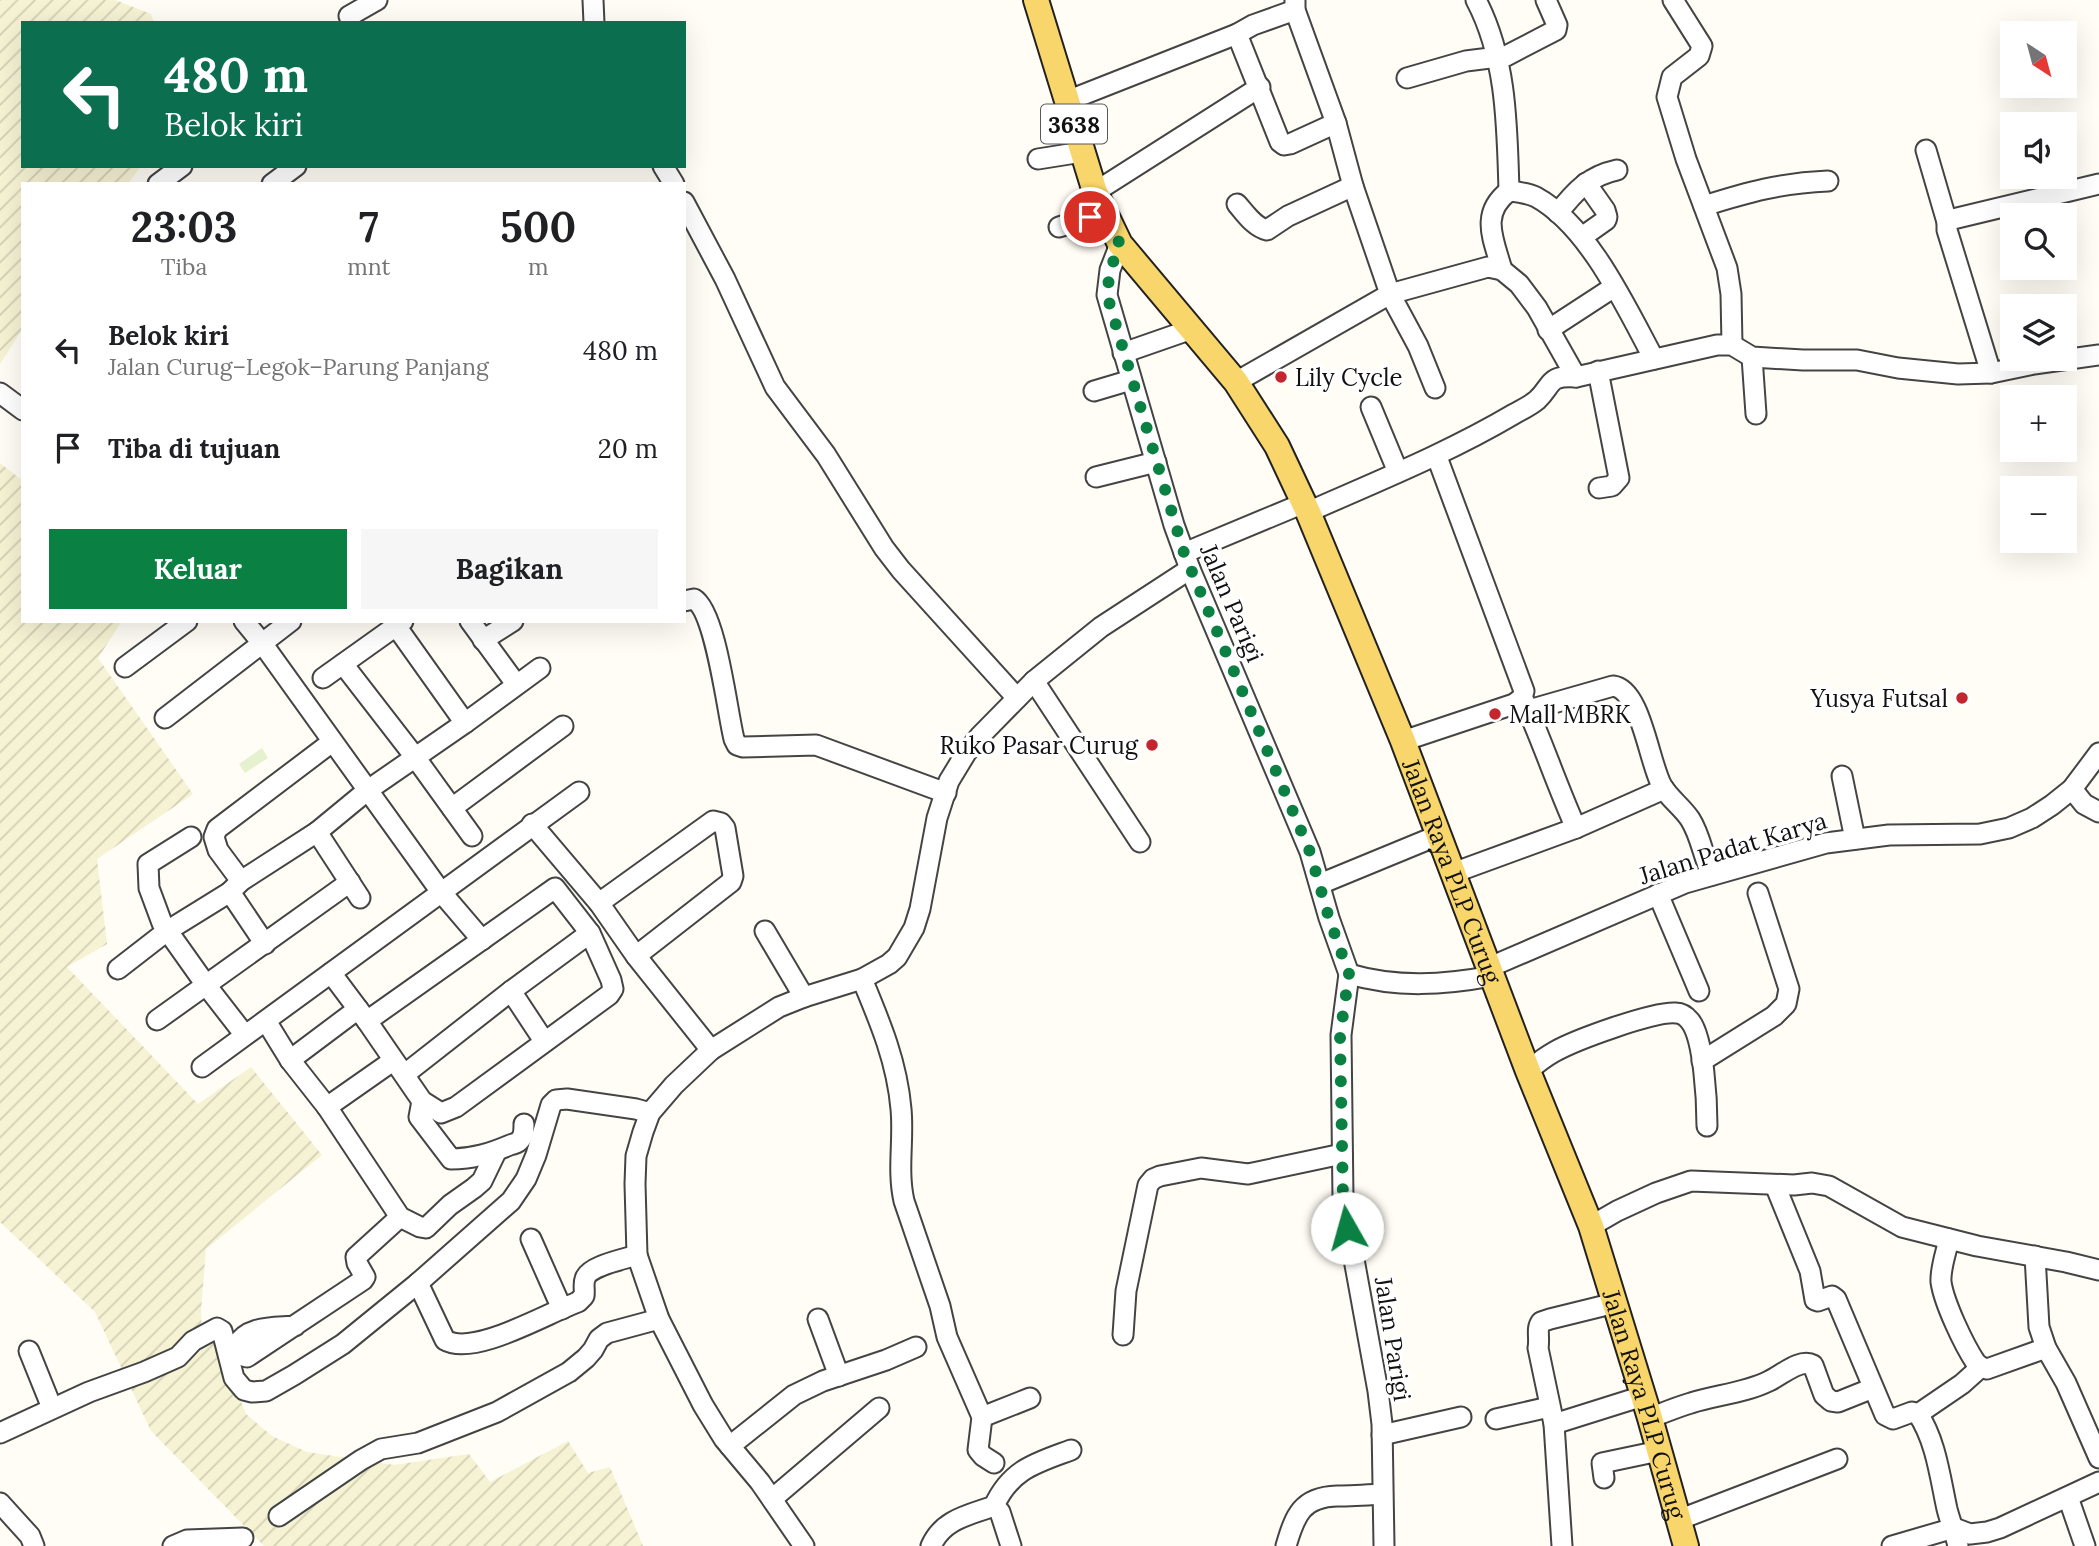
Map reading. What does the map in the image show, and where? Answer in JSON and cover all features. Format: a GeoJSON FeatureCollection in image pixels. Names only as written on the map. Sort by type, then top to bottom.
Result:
{"type":"FeatureCollection","features":[{"type":"Feature","properties":{"kind":"main road","name":"3638"},"geometry":{"type":"LineString","coordinates":[[1036,0],[1095,192],[1120,244]]}},
{"type":"Feature","properties":{"kind":"main road","name":"Jalan Raya PLP Curug"},"geometry":{"type":"LineString","coordinates":[[1120,244],[1236,382],[1277,446],[1306,508],[1403,741],[1528,1071],[1591,1226],[1686,1546]]}},
{"type":"Feature","properties":{"kind":"street"},"geometry":{"type":"LineString","coordinates":[[347,13],[377,0]]}},
{"type":"Feature","properties":{"kind":"street"},"geometry":{"type":"LineString","coordinates":[[593,0],[594,21]]}},
{"type":"Feature","properties":{"kind":"street"},"geometry":{"type":"LineString","coordinates":[[1476,0],[1488,22],[1498,57],[1503,92],[1509,191]]}},
{"type":"Feature","properties":{"kind":"street"},"geometry":{"type":"LineString","coordinates":[[1407,78],[1459,63],[1506,56],[1556,30],[1557,26],[1546,0]]}},
{"type":"Feature","properties":{"kind":"street"},"geometry":{"type":"LineString","coordinates":[[1673,0],[1702,46],[1699,56],[1672,77],[1667,97],[1686,159],[1727,268],[1731,294],[1732,345]]}},
{"type":"Feature","properties":{"kind":"street"},"geometry":{"type":"LineString","coordinates":[[1067,101],[1237,34],[1295,5],[1336,123],[1353,186],[1390,294],[1418,345],[1435,388]]}},
{"type":"Feature","properties":{"kind":"street"},"geometry":{"type":"LineString","coordinates":[[1237,34],[1280,142],[1284,145],[1290,144],[1336,123]]}},
{"type":"Feature","properties":{"kind":"street"},"geometry":{"type":"LineString","coordinates":[[1095,192],[1260,87]]}},
{"type":"Feature","properties":{"kind":"street"},"geometry":{"type":"LineString","coordinates":[[1926,150],[1990,373]]}},
{"type":"Feature","properties":{"kind":"street"},"geometry":{"type":"LineString","coordinates":[[1038,159],[1082,152]]}},
{"type":"Feature","properties":{"kind":"street"},"geometry":{"type":"LineString","coordinates":[[161,182],[179,168]]}},
{"type":"Feature","properties":{"kind":"street"},"geometry":{"type":"LineString","coordinates":[[270,177],[291,168]]}},
{"type":"Feature","properties":{"kind":"street"},"geometry":{"type":"LineString","coordinates":[[1558,213],[1594,177],[1617,170]]}},
{"type":"Feature","properties":{"kind":"street"},"geometry":{"type":"LineString","coordinates":[[1704,206],[1765,187],[1828,181]]}},
{"type":"Feature","properties":{"kind":"street"},"geometry":{"type":"LineString","coordinates":[[1582,237],[1607,217],[1586,183]]}},
{"type":"Feature","properties":{"kind":"street"},"geometry":{"type":"LineString","coordinates":[[1947,222],[2099,184]]}},
{"type":"Feature","properties":{"kind":"street"},"geometry":{"type":"LineString","coordinates":[[1237,204],[1254,223],[1267,230],[1288,216],[1353,186]]}},
{"type":"Feature","properties":{"kind":"street"},"geometry":{"type":"LineString","coordinates":[[1502,270],[1490,225],[1493,210],[1499,199],[1509,191],[1527,193],[1558,213],[1582,237],[1614,287],[1654,359]]}},
{"type":"Feature","properties":{"kind":"street"},"geometry":{"type":"LineString","coordinates":[[686,205],[781,396],[826,455],[884,548],[901,570],[1017,698]]}},
{"type":"Feature","properties":{"kind":"street"},"geometry":{"type":"LineString","coordinates":[[1059,227],[1090,217],[1107,218]]}},
{"type":"Feature","properties":{"kind":"street","name":"Jalan Parigi"},"geometry":{"type":"LineString","coordinates":[[1120,244],[1110,270],[1107,295],[1187,561],[1310,852],[1349,974],[1340,1035],[1343,1199],[1378,1391],[1382,1435],[1384,1546]]}},
{"type":"Feature","properties":{"kind":"street"},"geometry":{"type":"LineString","coordinates":[[1236,382],[1390,294],[1488,267],[1502,270],[1519,285],[1576,377]]}},
{"type":"Feature","properties":{"kind":"street"},"geometry":{"type":"LineString","coordinates":[[1548,330],[1614,287]]}},
{"type":"Feature","properties":{"kind":"street"},"geometry":{"type":"LineString","coordinates":[[1123,353],[1192,330]]}},
{"type":"Feature","properties":{"kind":"street"},"geometry":{"type":"LineString","coordinates":[[804,1546],[703,1405],[659,1320],[637,1255],[636,1156],[650,1113],[674,1085],[711,1050],[779,1007],[863,979],[897,957],[914,928],[937,818],[949,781],[966,752],[1034,681],[1187,561],[1306,508],[1437,457],[1537,400],[1548,384],[1556,378],[1576,377],[1717,345],[1732,345],[1752,357],[1857,360],[1933,372],[1990,373],[2099,355]]}},
{"type":"Feature","properties":{"kind":"street"},"geometry":{"type":"LineString","coordinates":[[1752,357],[1756,414]]}},
{"type":"Feature","properties":{"kind":"street"},"geometry":{"type":"LineString","coordinates":[[1598,371],[1619,478],[1612,486],[1599,488]]}},
{"type":"Feature","properties":{"kind":"street"},"geometry":{"type":"LineString","coordinates":[[1094,391],[1131,380]]}},
{"type":"Feature","properties":{"kind":"street"},"geometry":{"type":"LineString","coordinates":[[0,393],[21,409]]}},
{"type":"Feature","properties":{"kind":"street"},"geometry":{"type":"LineString","coordinates":[[1371,407],[1398,472]]}},
{"type":"Feature","properties":{"kind":"street"},"geometry":{"type":"LineString","coordinates":[[1437,457],[1524,691],[1526,703],[1576,828]]}},
{"type":"Feature","properties":{"kind":"street"},"geometry":{"type":"LineString","coordinates":[[1097,477],[1156,462]]}},
{"type":"Feature","properties":{"kind":"street"},"geometry":{"type":"LineString","coordinates":[[686,601],[694,599],[700,603],[709,620],[726,692],[733,739],[737,745],[816,745],[946,793]]}},
{"type":"Feature","properties":{"kind":"street"},"geometry":{"type":"LineString","coordinates":[[125,667],[184,623]]}},
{"type":"Feature","properties":{"kind":"street"},"geometry":{"type":"LineString","coordinates":[[246,623],[440,892],[482,940]]}},
{"type":"Feature","properties":{"kind":"street"},"geometry":{"type":"LineString","coordinates":[[165,718],[288,623]]}},
{"type":"Feature","properties":{"kind":"street"},"geometry":{"type":"LineString","coordinates":[[471,623],[516,684]]}},
{"type":"Feature","properties":{"kind":"street"},"geometry":{"type":"LineString","coordinates":[[483,640],[510,623]]}},
{"type":"Feature","properties":{"kind":"street"},"geometry":{"type":"LineString","coordinates":[[323,678],[400,624],[466,723]]}},
{"type":"Feature","properties":{"kind":"street"},"geometry":{"type":"LineString","coordinates":[[343,664],[472,836]]}},
{"type":"Feature","properties":{"kind":"street"},"geometry":{"type":"LineString","coordinates":[[118,969],[167,931],[317,832],[368,790],[540,668]]}},
{"type":"Feature","properties":{"kind":"street"},"geometry":{"type":"LineString","coordinates":[[1034,681],[1140,842]]}},
{"type":"Feature","properties":{"kind":"street"},"geometry":{"type":"LineString","coordinates":[[1403,741],[1514,704],[1613,686],[1623,689],[1636,708],[1653,764],[1664,789],[1697,831],[1712,875]]}},
{"type":"Feature","properties":{"kind":"street"},"geometry":{"type":"LineString","coordinates":[[452,807],[563,726]]}},
{"type":"Feature","properties":{"kind":"street"},"geometry":{"type":"LineString","coordinates":[[265,944],[214,837],[217,830],[332,742]]}},
{"type":"Feature","properties":{"kind":"street","name":"Jalan Padat Karya"},"geometry":{"type":"LineString","coordinates":[[1491,971],[1685,883],[1826,843],[1889,835],[1980,834],[2009,828],[2032,818],[2072,789],[2099,752]]}},
{"type":"Feature","properties":{"kind":"street"},"geometry":{"type":"LineString","coordinates":[[1842,776],[1855,839]]}},
{"type":"Feature","properties":{"kind":"street"},"geometry":{"type":"LineString","coordinates":[[1453,873],[1576,828],[1664,789]]}},
{"type":"Feature","properties":{"kind":"street"},"geometry":{"type":"LineString","coordinates":[[2072,789],[2084,804],[2099,812]]}},
{"type":"Feature","properties":{"kind":"street"},"geometry":{"type":"LineString","coordinates":[[202,1066],[579,792]]}},
{"type":"Feature","properties":{"kind":"street"},"geometry":{"type":"LineString","coordinates":[[599,903],[713,821],[721,823],[725,828],[733,876],[731,882],[636,956]]}},
{"type":"Feature","properties":{"kind":"street"},"geometry":{"type":"LineString","coordinates":[[532,824],[599,903],[636,956],[711,1050]]}},
{"type":"Feature","properties":{"kind":"street"},"geometry":{"type":"LineString","coordinates":[[157,1020],[265,944],[355,890],[317,832]]}},
{"type":"Feature","properties":{"kind":"street"},"geometry":{"type":"LineString","coordinates":[[1320,884],[1439,835]]}},
{"type":"Feature","properties":{"kind":"street"},"geometry":{"type":"LineString","coordinates":[[191,837],[148,864],[149,888],[167,931],[244,1034]]}},
{"type":"Feature","properties":{"kind":"street"},"geometry":{"type":"LineString","coordinates":[[290,1060],[363,1015],[482,940],[555,888],[590,933],[613,989],[602,1002],[544,1041],[449,1112],[441,1113],[422,1101],[396,1069],[363,1015],[331,973]]}},
{"type":"Feature","properties":{"kind":"street"},"geometry":{"type":"LineString","coordinates":[[1702,1061],[1774,1016],[1787,1002],[1789,989],[1759,893]]}},
{"type":"Feature","properties":{"kind":"street"},"geometry":{"type":"LineString","coordinates":[[1658,894],[1699,991]]}},
{"type":"Feature","properties":{"kind":"street"},"geometry":{"type":"LineString","coordinates":[[765,931],[804,997]]}},
{"type":"Feature","properties":{"kind":"street"},"geometry":{"type":"LineString","coordinates":[[327,1107],[396,1069],[590,933]]}},
{"type":"Feature","properties":{"kind":"street"},"geometry":{"type":"LineString","coordinates":[[1349,974],[1380,981],[1429,984],[1456,982],[1491,971]]}},
{"type":"Feature","properties":{"kind":"street"},"geometry":{"type":"LineString","coordinates":[[863,979],[894,1064],[901,1110],[901,1176],[904,1201],[940,1306],[947,1337],[982,1417],[978,1450],[986,1460],[994,1463]]}},
{"type":"Feature","properties":{"kind":"street"},"geometry":{"type":"LineString","coordinates":[[510,990],[544,1041]]}},
{"type":"Feature","properties":{"kind":"street"},"geometry":{"type":"LineString","coordinates":[[1528,1071],[1553,1052],[1603,1031],[1674,1012],[1682,1014],[1694,1028],[1702,1061],[1707,1126]]}},
{"type":"Feature","properties":{"kind":"street"},"geometry":{"type":"LineString","coordinates":[[266,1021],[290,1060],[327,1107],[400,1217],[426,1228],[460,1196],[482,1181],[496,1152]]}},
{"type":"Feature","properties":{"kind":"street"},"geometry":{"type":"LineString","coordinates":[[0,1433],[89,1392],[144,1373],[178,1357],[193,1341],[217,1328],[222,1331],[234,1378],[244,1390],[266,1391],[343,1344],[418,1283],[511,1201],[526,1179],[551,1105],[556,1100],[566,1099],[650,1113]]}},
{"type":"Feature","properties":{"kind":"street"},"geometry":{"type":"LineString","coordinates":[[422,1101],[419,1117],[474,1188]]}},
{"type":"Feature","properties":{"kind":"street"},"geometry":{"type":"LineString","coordinates":[[451,1159],[466,1159],[496,1152],[520,1141],[524,1124]]}},
{"type":"Feature","properties":{"kind":"street"},"geometry":{"type":"LineString","coordinates":[[1123,1335],[1126,1291],[1148,1185],[1153,1179],[1201,1168],[1248,1174],[1342,1154]]}},
{"type":"Feature","properties":{"kind":"street"},"geometry":{"type":"LineString","coordinates":[[1591,1226],[1617,1211],[1675,1185],[1691,1181],[1775,1185],[1812,1183],[1829,1186],[1902,1227],[2099,1270]]}},
{"type":"Feature","properties":{"kind":"street"},"geometry":{"type":"LineString","coordinates":[[1775,1185],[1810,1271],[1815,1300],[1832,1296],[1836,1299],[1879,1403],[1888,1417],[1893,1419],[1912,1412],[1918,1413],[1962,1384],[1981,1367]]}},
{"type":"Feature","properties":{"kind":"street"},"geometry":{"type":"LineString","coordinates":[[295,1326],[363,1280],[365,1277],[356,1257],[400,1217]]}},
{"type":"Feature","properties":{"kind":"street"},"geometry":{"type":"LineString","coordinates":[[530,1239],[562,1309]]}},
{"type":"Feature","properties":{"kind":"street"},"geometry":{"type":"LineString","coordinates":[[1948,1239],[1941,1275],[1944,1293],[1969,1353],[1981,1367],[1987,1368],[2046,1348]]}},
{"type":"Feature","properties":{"kind":"street"},"geometry":{"type":"LineString","coordinates":[[418,1283],[447,1342],[477,1342],[525,1326],[583,1298],[584,1278],[590,1271],[637,1255]]}},
{"type":"Feature","properties":{"kind":"street"},"geometry":{"type":"LineString","coordinates":[[2035,1256],[2038,1317],[2046,1348],[2066,1383],[2099,1458]]}},
{"type":"Feature","properties":{"kind":"street"},"geometry":{"type":"LineString","coordinates":[[1562,1546],[1551,1416],[1538,1348],[1539,1325],[1549,1319],[1615,1303]]}},
{"type":"Feature","properties":{"kind":"street"},"geometry":{"type":"LineString","coordinates":[[279,1516],[382,1449],[418,1443],[497,1412],[569,1371],[586,1358],[599,1339],[607,1333],[659,1320]]}},
{"type":"Feature","properties":{"kind":"street"},"geometry":{"type":"LineString","coordinates":[[818,1320],[839,1376]]}},
{"type":"Feature","properties":{"kind":"street"},"geometry":{"type":"LineString","coordinates":[[730,1446],[794,1395],[916,1347]]}},
{"type":"Feature","properties":{"kind":"street"},"geometry":{"type":"LineString","coordinates":[[29,1351],[52,1408]]}},
{"type":"Feature","properties":{"kind":"street"},"geometry":{"type":"LineString","coordinates":[[1496,1419],[1689,1403],[1751,1388],[1808,1362],[1814,1366],[1824,1395],[1831,1402],[1842,1401],[1873,1388]]}},
{"type":"Feature","properties":{"kind":"street"},"geometry":{"type":"LineString","coordinates":[[982,1417],[1030,1398]]}},
{"type":"Feature","properties":{"kind":"street"},"geometry":{"type":"LineString","coordinates":[[772,1499],[879,1408]]}},
{"type":"Feature","properties":{"kind":"street"},"geometry":{"type":"LineString","coordinates":[[1918,1413],[1939,1471],[1947,1512],[1956,1537]]}},
{"type":"Feature","properties":{"kind":"street"},"geometry":{"type":"LineString","coordinates":[[1382,1435],[1461,1417]]}},
{"type":"Feature","properties":{"kind":"street"},"geometry":{"type":"LineString","coordinates":[[931,1546],[938,1534],[952,1521],[995,1506],[1006,1485],[1025,1469],[1071,1450]]}},
{"type":"Feature","properties":{"kind":"street"},"geometry":{"type":"LineString","coordinates":[[1604,1478],[1602,1463],[1659,1451]]}},
{"type":"Feature","properties":{"kind":"street"},"geometry":{"type":"LineString","coordinates":[[1678,1520],[1837,1460]]}},
{"type":"Feature","properties":{"kind":"street"},"geometry":{"type":"LineString","coordinates":[[1892,1546],[2000,1528],[2099,1482]]}},
{"type":"Feature","properties":{"kind":"street"},"geometry":{"type":"LineString","coordinates":[[1286,1546],[1290,1531],[1307,1503],[1326,1496],[1382,1494]]}},
{"type":"Feature","properties":{"kind":"street"},"geometry":{"type":"LineString","coordinates":[[2068,1497],[2085,1546]]}},
{"type":"Feature","properties":{"kind":"street"},"geometry":{"type":"LineString","coordinates":[[0,1503],[30,1536],[34,1546]]}},
{"type":"Feature","properties":{"kind":"street"},"geometry":{"type":"LineString","coordinates":[[995,1506],[1000,1512],[1011,1546]]}},
{"type":"Feature","properties":{"kind":"street"},"geometry":{"type":"LineString","coordinates":[[173,1546],[187,1540],[243,1538]]}},
{"type":"Feature","properties":{"kind":"shaded area"},"geometry":{"type":"Polygon","coordinates":[[[0,0],[115,0],[151,14],[153,21],[21,21],[21,168],[140,168],[129,182],[21,182],[21,331],[0,364],[0,0]]]}},
{"type":"Feature","properties":{"kind":"shaded area"},"geometry":{"type":"Polygon","coordinates":[[[0,463],[21,479],[21,623],[121,623],[98,658],[193,794],[97,859],[107,944],[67,967],[198,1104],[251,1067],[322,1155],[206,1249],[201,1311],[202,1346],[215,1339],[246,1414],[272,1436],[307,1452],[394,1465],[469,1454],[490,1482],[568,1441],[588,1473],[610,1467],[643,1546],[264,1546],[151,1431],[95,1312],[0,1222],[0,463]]]}},
{"type":"Feature","properties":{"kind":"green space"},"geometry":{"type":"Polygon","coordinates":[[[262,748],[268,758],[245,773],[239,764],[262,748]]]}},
{"type":"Feature","properties":{"kind":"place","name":"Lily Cycle"},"geometry":{"type":"Point","coordinates":[1281,377]}},
{"type":"Feature","properties":{"kind":"place","name":"Yusya Futsal"},"geometry":{"type":"Point","coordinates":[1962,698]}},
{"type":"Feature","properties":{"kind":"place","name":"Mall MBRK"},"geometry":{"type":"Point","coordinates":[1495,714]}},
{"type":"Feature","properties":{"kind":"place","name":"Ruko Pasar Curug"},"geometry":{"type":"Point","coordinates":[1152,745]}},
{"type":"Feature","properties":{"kind":"route"},"geometry":{"type":"LineString","coordinates":[[1090,217],[1107,218],[1120,244],[1110,270],[1107,295],[1179,539],[1310,852],[1349,974],[1340,1035],[1343,1199],[1347,1228]]}}]}
